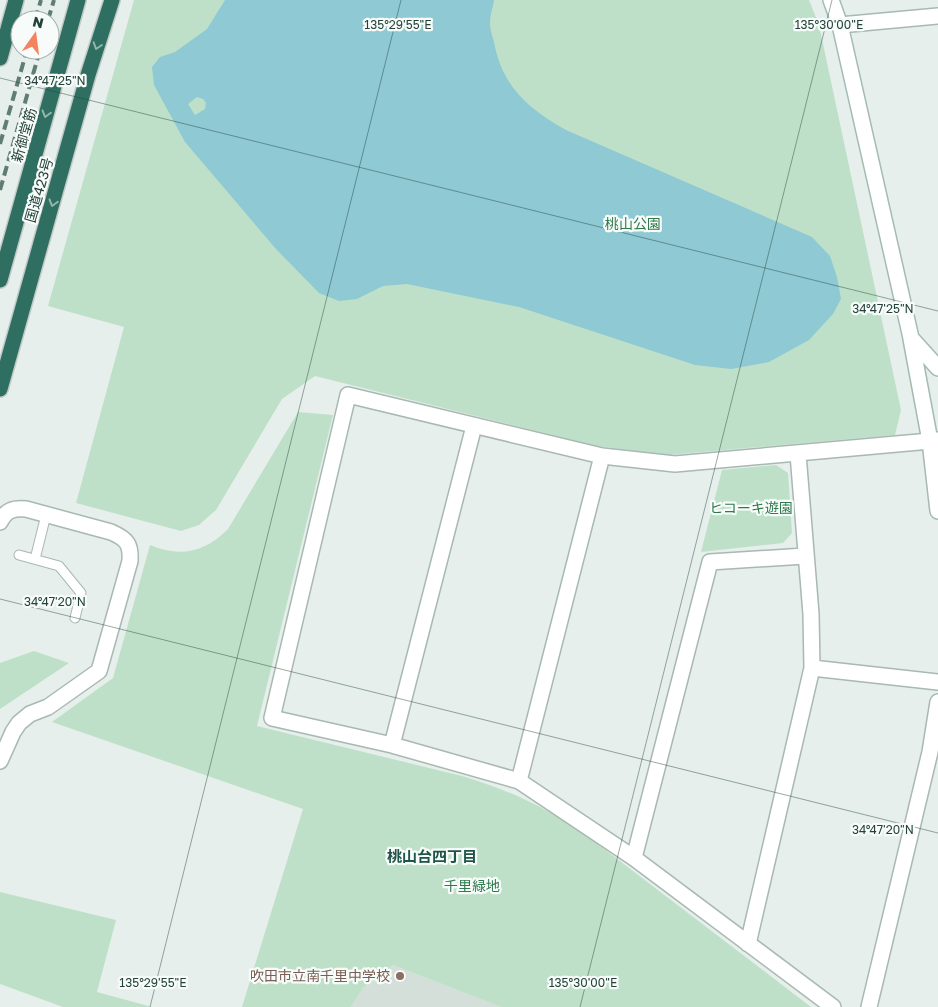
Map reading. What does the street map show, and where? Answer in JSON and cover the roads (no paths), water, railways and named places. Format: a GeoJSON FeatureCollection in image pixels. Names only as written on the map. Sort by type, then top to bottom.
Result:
{"type":"FeatureCollection","features":[{"type":"Feature","properties":{"kind":"highway"},"geometry":{"type":"LineString","coordinates":[[0,58],[16,0]]}},
{"type":"Feature","properties":{"kind":"highway","name":"新御堂筋"},"geometry":{"type":"LineString","coordinates":[[0,280],[78,0]]}},
{"type":"Feature","properties":{"kind":"highway","name":"国道423号"},"geometry":{"type":"LineString","coordinates":[[0,389],[88,75],[112,0]]}},
{"type":"Feature","properties":{"kind":"highway"},"geometry":{"type":"LineString","coordinates":[[0,367],[21,316]]}},
{"type":"Feature","properties":{"kind":"street"},"geometry":{"type":"LineString","coordinates":[[831,0],[840,25],[934,440],[938,511]]}},
{"type":"Feature","properties":{"kind":"street"},"geometry":{"type":"LineString","coordinates":[[840,25],[938,16]]}},
{"type":"Feature","properties":{"kind":"street"},"geometry":{"type":"LineString","coordinates":[[911,338],[938,368]]}},
{"type":"Feature","properties":{"kind":"street"},"geometry":{"type":"LineString","coordinates":[[833,1007],[634,858],[519,781],[392,745],[272,718],[348,395],[602,456],[676,464],[934,440]]}},
{"type":"Feature","properties":{"kind":"street"},"geometry":{"type":"LineString","coordinates":[[392,745],[474,426]]}},
{"type":"Feature","properties":{"kind":"street"},"geometry":{"type":"LineString","coordinates":[[748,944],[812,668],[811,614],[798,454]]}},
{"type":"Feature","properties":{"kind":"street"},"geometry":{"type":"LineString","coordinates":[[519,781],[602,456]]}},
{"type":"Feature","properties":{"kind":"street"},"geometry":{"type":"LineString","coordinates":[[0,522],[7,511],[11,509],[26,509],[111,532],[122,537],[130,549],[130,562],[99,671],[48,707],[30,714],[19,723],[0,761]]}},
{"type":"Feature","properties":{"kind":"street"},"geometry":{"type":"LineString","coordinates":[[634,858],[710,562],[805,556]]}},
{"type":"Feature","properties":{"kind":"street"},"geometry":{"type":"LineString","coordinates":[[812,668],[938,682]]}},
{"type":"Feature","properties":{"kind":"street"},"geometry":{"type":"LineString","coordinates":[[869,1007],[930,752],[938,702]]}},
{"type":"Feature","properties":{"kind":"lane"},"geometry":{"type":"LineString","coordinates":[[35,559],[46,515]]}},
{"type":"Feature","properties":{"kind":"lane"},"geometry":{"type":"LineString","coordinates":[[19,555],[59,566],[81,592],[75,618]]}},
{"type":"Feature","properties":{"kind":"water"},"geometry":{"type":"Polygon","coordinates":[[[225,0],[494,0],[490,25],[498,58],[510,84],[529,105],[566,130],[812,237],[830,256],[837,277],[841,299],[833,314],[809,340],[769,362],[731,369],[695,365],[519,307],[407,284],[383,286],[357,299],[339,301],[319,293],[276,249],[185,142],[154,85],[152,67],[160,57],[175,52],[207,29],[225,0]],[[197,97],[188,104],[195,115],[205,109],[206,103],[203,99],[197,97]]]}},
{"type":"Feature","properties":{"kind":"railway"},"geometry":{"type":"LineString","coordinates":[[38,10],[41,0]]}},
{"type":"Feature","properties":{"kind":"railway"},"geometry":{"type":"LineString","coordinates":[[51,10],[54,0]]}},
{"type":"Feature","properties":{"kind":"railway"},"geometry":{"type":"LineString","coordinates":[[0,144],[24,60]]}},
{"type":"Feature","properties":{"kind":"railway"},"geometry":{"type":"LineString","coordinates":[[0,190],[37,60]]}},
{"type":"Feature","properties":{"kind":"place","name":"吹田市立南千里中学校"},"geometry":{"type":"Point","coordinates":[400,976]}},
{"type":"Feature","properties":{"kind":"district","name":"桃山台四丁目"},"geometry":{"type":"Point","coordinates":[432,857]}},
{"type":"Feature","properties":{"kind":"park label","name":"桃山公園"},"geometry":{"type":"Point","coordinates":[633,224]}},
{"type":"Feature","properties":{"kind":"park label","name":"ヒコーキ遊園"},"geometry":{"type":"Point","coordinates":[751,508]}},
{"type":"Feature","properties":{"kind":"park label","name":"千里緑地"},"geometry":{"type":"Point","coordinates":[472,886]}}]}
